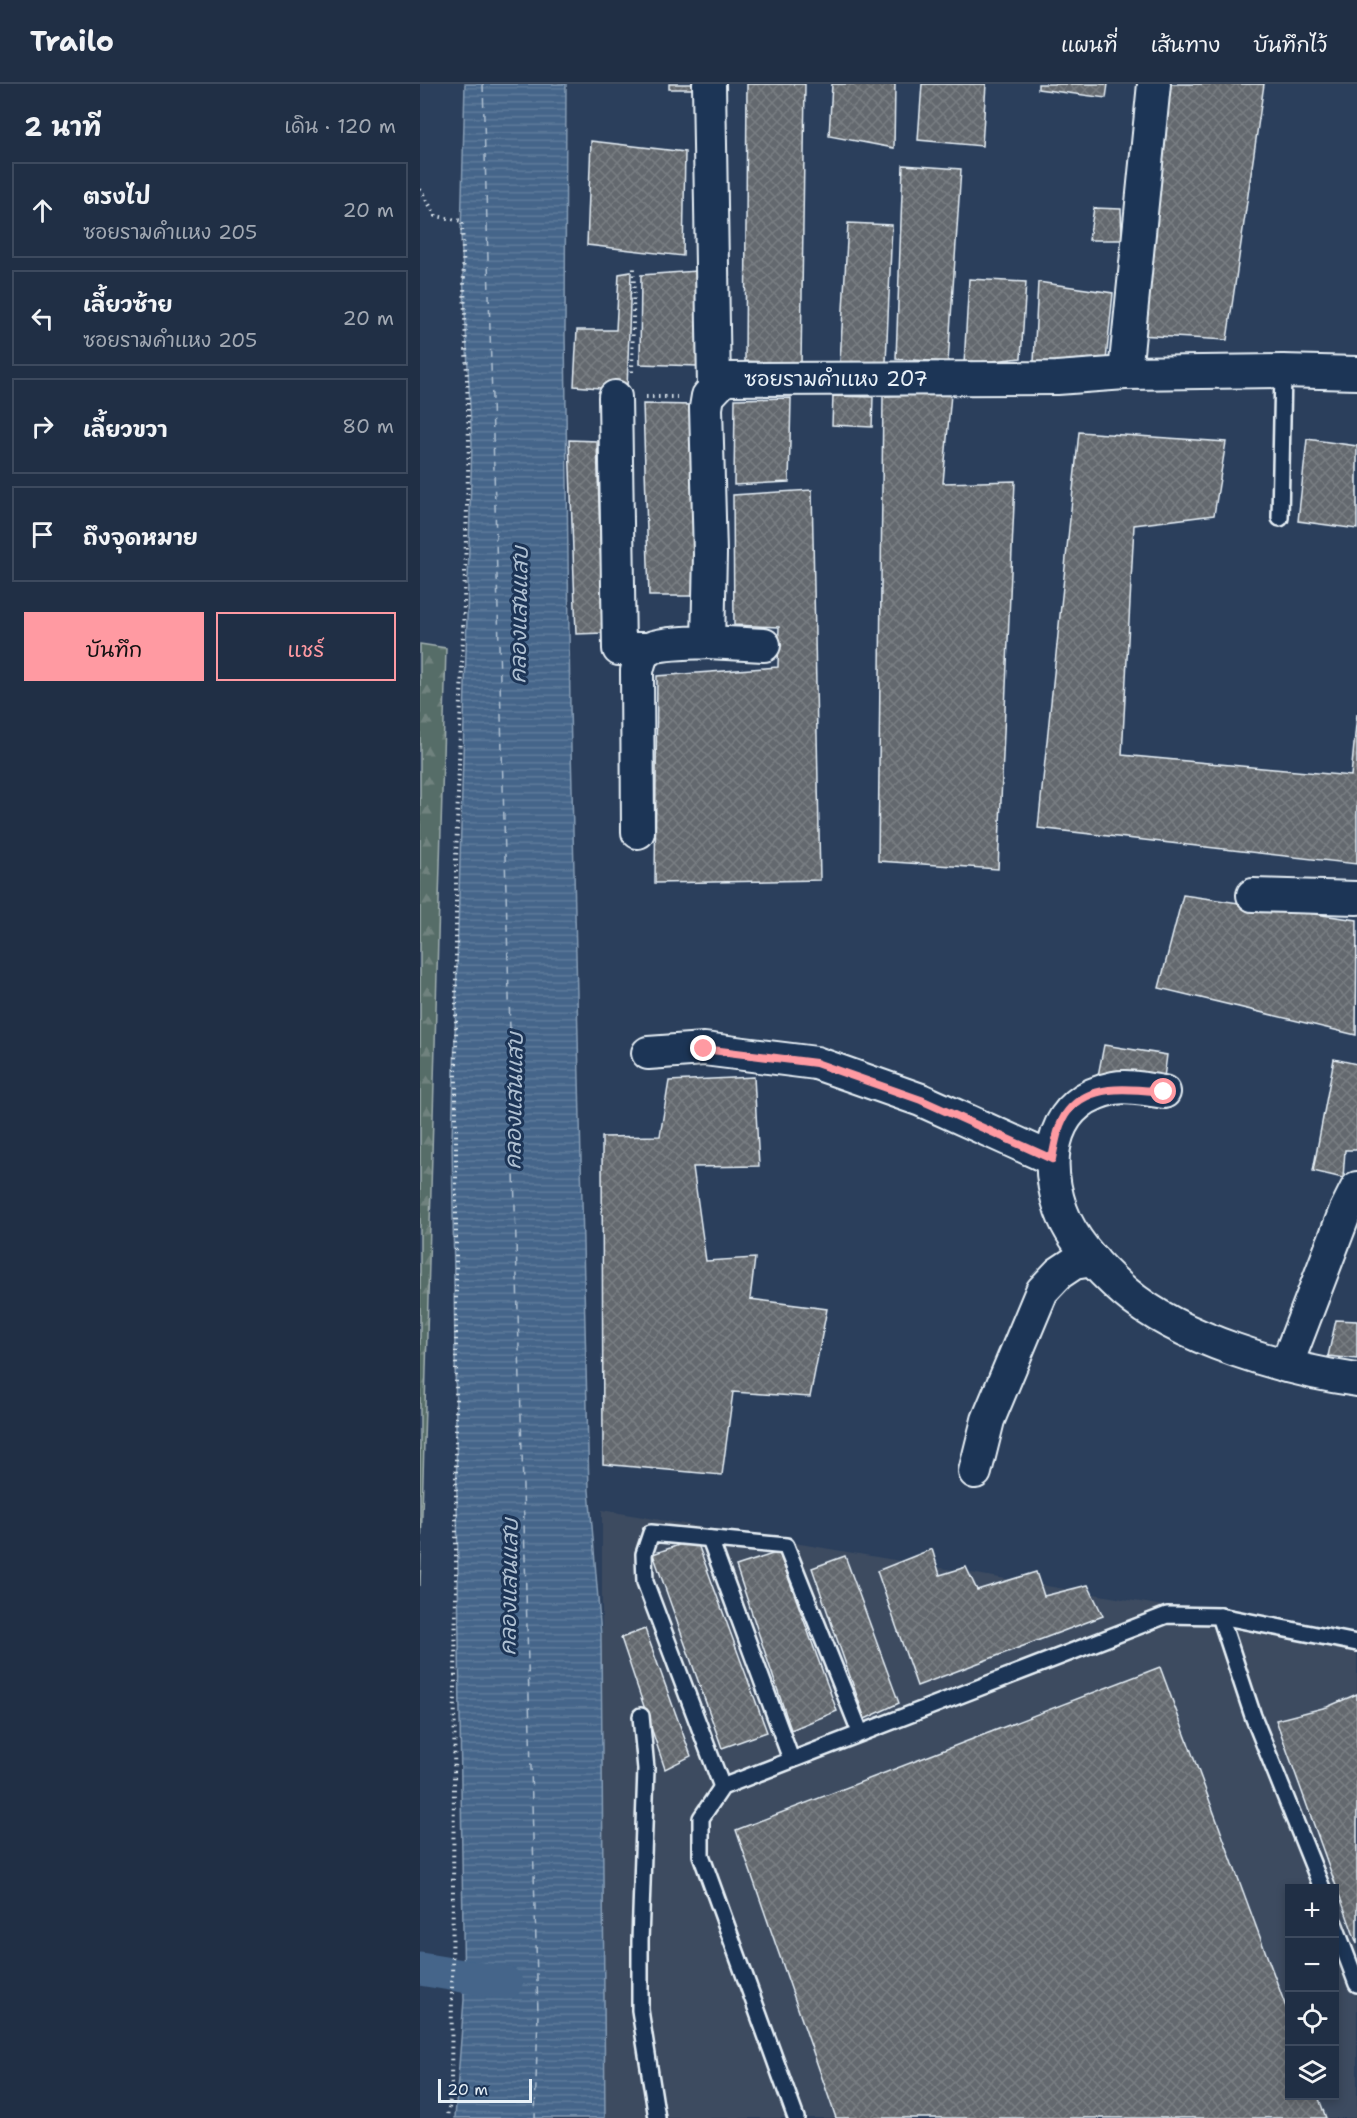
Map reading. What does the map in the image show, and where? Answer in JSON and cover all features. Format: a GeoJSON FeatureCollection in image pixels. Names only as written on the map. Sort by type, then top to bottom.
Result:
{"type":"FeatureCollection","features":[{"type":"Feature","properties":{"kind":"street"},"geometry":{"type":"LineString","coordinates":[[708,642],[710,554],[706,408],[711,392],[709,84]]}},
{"type":"Feature","properties":{"kind":"street"},"geometry":{"type":"LineString","coordinates":[[1125,373],[1154,84]]}},
{"type":"Feature","properties":{"kind":"street","name":"ซอยรามคำแหง 207"},"geometry":{"type":"LineString","coordinates":[[711,392],[724,379],[1057,378],[1125,373],[1283,371],[1357,373]]}},
{"type":"Feature","properties":{"kind":"street"},"geometry":{"type":"LineString","coordinates":[[623,397],[619,649],[649,649],[708,642],[764,645]]}},
{"type":"Feature","properties":{"kind":"street"},"geometry":{"type":"LineString","coordinates":[[638,832],[637,671],[641,656],[649,649]]}},
{"type":"Feature","properties":{"kind":"street"},"geometry":{"type":"LineString","coordinates":[[1253,895],[1357,898]]}},
{"type":"Feature","properties":{"kind":"street"},"geometry":{"type":"LineString","coordinates":[[648,1053],[704,1049],[816,1063],[921,1100],[1052,1159]]}},
{"type":"Feature","properties":{"kind":"street"},"geometry":{"type":"LineString","coordinates":[[1164,1092],[1116,1087],[1086,1097],[1068,1110],[1058,1133],[1052,1159],[1061,1210],[1077,1239],[1126,1292],[1171,1324],[1286,1366],[1357,1380]]}},
{"type":"Feature","properties":{"kind":"street"},"geometry":{"type":"LineString","coordinates":[[1286,1366],[1345,1212],[1357,1188]]}},
{"type":"Feature","properties":{"kind":"street"},"geometry":{"type":"LineString","coordinates":[[975,1472],[988,1420],[1042,1291],[1059,1273],[1074,1263],[1094,1260]]}},
{"type":"Feature","properties":{"kind":"lane"},"geometry":{"type":"LineString","coordinates":[[1280,518],[1283,371]]}},
{"type":"Feature","properties":{"kind":"lane"},"geometry":{"type":"LineString","coordinates":[[722,1787],[645,1582],[644,1554],[651,1533],[786,1546],[860,1732]]}},
{"type":"Feature","properties":{"kind":"lane"},"geometry":{"type":"LineString","coordinates":[[710,1539],[792,1759]]}},
{"type":"Feature","properties":{"kind":"lane"},"geometry":{"type":"LineString","coordinates":[[796,2118],[701,1856],[701,1818],[722,1787],[1167,1615],[1220,1616],[1357,1643]]}},
{"type":"Feature","properties":{"kind":"lane"},"geometry":{"type":"LineString","coordinates":[[1220,1616],[1253,1716],[1320,1884]]}},
{"type":"Feature","properties":{"kind":"lane"},"geometry":{"type":"LineString","coordinates":[[640,1716],[646,1769],[640,2010],[657,2118]]}},
{"type":"Feature","properties":{"kind":"lane"},"geometry":{"type":"LineString","coordinates":[[1339,1934],[1357,1984]]}},
{"type":"Feature","properties":{"kind":"path"},"geometry":{"type":"LineString","coordinates":[[420,189],[436,216],[462,221],[469,442],[456,858],[456,1595],[451,2044],[448,2118]]}},
{"type":"Feature","properties":{"kind":"path"},"geometry":{"type":"LineString","coordinates":[[634,266],[623,397],[711,392]]}},
{"type":"Feature","properties":{"kind":"shaded area"},"geometry":{"type":"Polygon","coordinates":[[[602,1510],[1357,1639],[1357,2118],[602,2118],[602,1510]]]}},
{"type":"Feature","properties":{"kind":"green space"},"geometry":{"type":"Polygon","coordinates":[[[420,644],[446,648],[420,1586],[420,644]]]}},
{"type":"Feature","properties":{"kind":"water","name":"คลองแสนแสบ"},"geometry":{"type":"Polygon","coordinates":[[[465,84],[566,84],[565,334],[570,707],[589,1490],[601,1635],[605,2118],[455,2118],[464,2000],[452,1140],[472,443],[461,235],[465,84]]]}},
{"type":"Feature","properties":{"kind":"building"},"geometry":{"type":"Polygon","coordinates":[[[669,84],[700,84],[700,89],[669,89],[669,84]]]}},
{"type":"Feature","properties":{"kind":"building"},"geometry":{"type":"Polygon","coordinates":[[[747,84],[805,84],[801,364],[745,361],[747,84]]]}},
{"type":"Feature","properties":{"kind":"building"},"geometry":{"type":"Polygon","coordinates":[[[832,84],[895,84],[894,148],[829,136],[832,84]]]}},
{"type":"Feature","properties":{"kind":"building"},"geometry":{"type":"Polygon","coordinates":[[[922,84],[986,84],[982,146],[918,140],[922,84]]]}},
{"type":"Feature","properties":{"kind":"building"},"geometry":{"type":"Polygon","coordinates":[[[1038,84],[1108,84],[1106,98],[1038,89],[1038,84]]]}},
{"type":"Feature","properties":{"kind":"building"},"geometry":{"type":"Polygon","coordinates":[[[1166,84],[1264,84],[1227,340],[1138,335],[1166,84]]]}},
{"type":"Feature","properties":{"kind":"building"},"geometry":{"type":"Polygon","coordinates":[[[591,141],[685,152],[683,256],[587,245],[591,141]]]}},
{"type":"Feature","properties":{"kind":"building"},"geometry":{"type":"Polygon","coordinates":[[[903,165],[961,169],[948,362],[896,359],[903,165]]]}},
{"type":"Feature","properties":{"kind":"building"},"geometry":{"type":"Polygon","coordinates":[[[1094,208],[1121,209],[1122,240],[1089,240],[1094,208]]]}},
{"type":"Feature","properties":{"kind":"building"},"geometry":{"type":"Polygon","coordinates":[[[848,223],[892,225],[886,363],[840,362],[848,223]]]}},
{"type":"Feature","properties":{"kind":"building"},"geometry":{"type":"Polygon","coordinates":[[[697,271],[697,366],[640,364],[641,275],[697,271]]]}},
{"type":"Feature","properties":{"kind":"building"},"geometry":{"type":"Polygon","coordinates":[[[631,272],[627,390],[574,386],[577,330],[616,330],[619,274],[631,272]]]}},
{"type":"Feature","properties":{"kind":"building"},"geometry":{"type":"Polygon","coordinates":[[[969,279],[1026,282],[1021,358],[964,364],[969,279]]]}},
{"type":"Feature","properties":{"kind":"building"},"geometry":{"type":"Polygon","coordinates":[[[1038,282],[1113,293],[1106,360],[1034,362],[1038,282]]]}},
{"type":"Feature","properties":{"kind":"building"},"geometry":{"type":"Polygon","coordinates":[[[951,394],[943,483],[1015,481],[998,869],[878,861],[883,396],[951,394]]]}},
{"type":"Feature","properties":{"kind":"building"},"geometry":{"type":"Polygon","coordinates":[[[833,396],[873,397],[872,427],[832,425],[833,396]]]}},
{"type":"Feature","properties":{"kind":"building"},"geometry":{"type":"Polygon","coordinates":[[[791,398],[789,482],[734,485],[735,399],[791,398]]]}},
{"type":"Feature","properties":{"kind":"building"},"geometry":{"type":"Polygon","coordinates":[[[643,404],[694,405],[694,596],[649,596],[643,404]]]}},
{"type":"Feature","properties":{"kind":"building"},"geometry":{"type":"Polygon","coordinates":[[[1079,432],[1226,442],[1214,515],[1134,525],[1122,755],[1351,776],[1357,714],[1357,864],[1038,828],[1079,432]]]}},
{"type":"Feature","properties":{"kind":"building"},"geometry":{"type":"Polygon","coordinates":[[[1307,439],[1357,446],[1357,529],[1298,521],[1307,439]]]}},
{"type":"Feature","properties":{"kind":"building"},"geometry":{"type":"Polygon","coordinates":[[[569,440],[597,441],[603,633],[576,634],[569,440]]]}},
{"type":"Feature","properties":{"kind":"building"},"geometry":{"type":"Polygon","coordinates":[[[812,490],[820,880],[655,883],[657,676],[778,667],[779,627],[734,625],[733,495],[812,490]]]}},
{"type":"Feature","properties":{"kind":"building"},"geometry":{"type":"Polygon","coordinates":[[[1183,895],[1357,920],[1356,1035],[1159,988],[1183,895]]]}},
{"type":"Feature","properties":{"kind":"building"},"geometry":{"type":"Polygon","coordinates":[[[1104,1045],[1167,1055],[1163,1085],[1097,1081],[1104,1045]]]}},
{"type":"Feature","properties":{"kind":"building"},"geometry":{"type":"Polygon","coordinates":[[[1334,1059],[1357,1064],[1357,1150],[1345,1150],[1343,1178],[1313,1171],[1334,1059]]]}},
{"type":"Feature","properties":{"kind":"building"},"geometry":{"type":"Polygon","coordinates":[[[754,1077],[759,1166],[693,1167],[706,1261],[755,1258],[750,1299],[827,1309],[810,1397],[733,1392],[722,1475],[603,1464],[602,1137],[660,1136],[669,1081],[754,1077]]]}},
{"type":"Feature","properties":{"kind":"building"},"geometry":{"type":"Polygon","coordinates":[[[1336,1320],[1357,1321],[1357,1359],[1328,1356],[1336,1320]]]}},
{"type":"Feature","properties":{"kind":"building"},"geometry":{"type":"Polygon","coordinates":[[[696,1539],[767,1732],[722,1748],[653,1554],[696,1539]]]}},
{"type":"Feature","properties":{"kind":"building"},"geometry":{"type":"Polygon","coordinates":[[[932,1549],[940,1575],[966,1567],[977,1590],[1036,1572],[1044,1596],[1088,1585],[1103,1616],[917,1686],[877,1571],[932,1549]]]}},
{"type":"Feature","properties":{"kind":"building"},"geometry":{"type":"Polygon","coordinates":[[[779,1552],[837,1711],[791,1730],[736,1566],[779,1552]]]}},
{"type":"Feature","properties":{"kind":"building"},"geometry":{"type":"Polygon","coordinates":[[[845,1556],[899,1703],[865,1719],[812,1568],[845,1556]]]}},
{"type":"Feature","properties":{"kind":"building"},"geometry":{"type":"Polygon","coordinates":[[[645,1629],[691,1756],[665,1769],[621,1638],[645,1629]]]}},
{"type":"Feature","properties":{"kind":"building"},"geometry":{"type":"Polygon","coordinates":[[[1160,1667],[1285,2004],[1285,2100],[1319,2100],[1326,2118],[836,2118],[736,1830],[1160,1667]]]}},
{"type":"Feature","properties":{"kind":"building"},"geometry":{"type":"Polygon","coordinates":[[[1357,1694],[1357,1944],[1339,1894],[1339,1884],[1335,1884],[1276,1720],[1327,1707],[1357,1694]]]}},
{"type":"Feature","properties":{"kind":"waterway"},"geometry":{"type":"LineString","coordinates":[[420,1969],[506,1983]]}},
{"type":"Feature","properties":{"kind":"ferry route"},"geometry":{"type":"LineString","coordinates":[[483,84],[538,2013],[535,2118]]}},
{"type":"Feature","properties":{"kind":"route"},"geometry":{"type":"LineString","coordinates":[[704,1049],[816,1063],[921,1100],[1052,1159],[1058,1133],[1068,1110],[1086,1097],[1116,1087],[1164,1092]]}}]}
